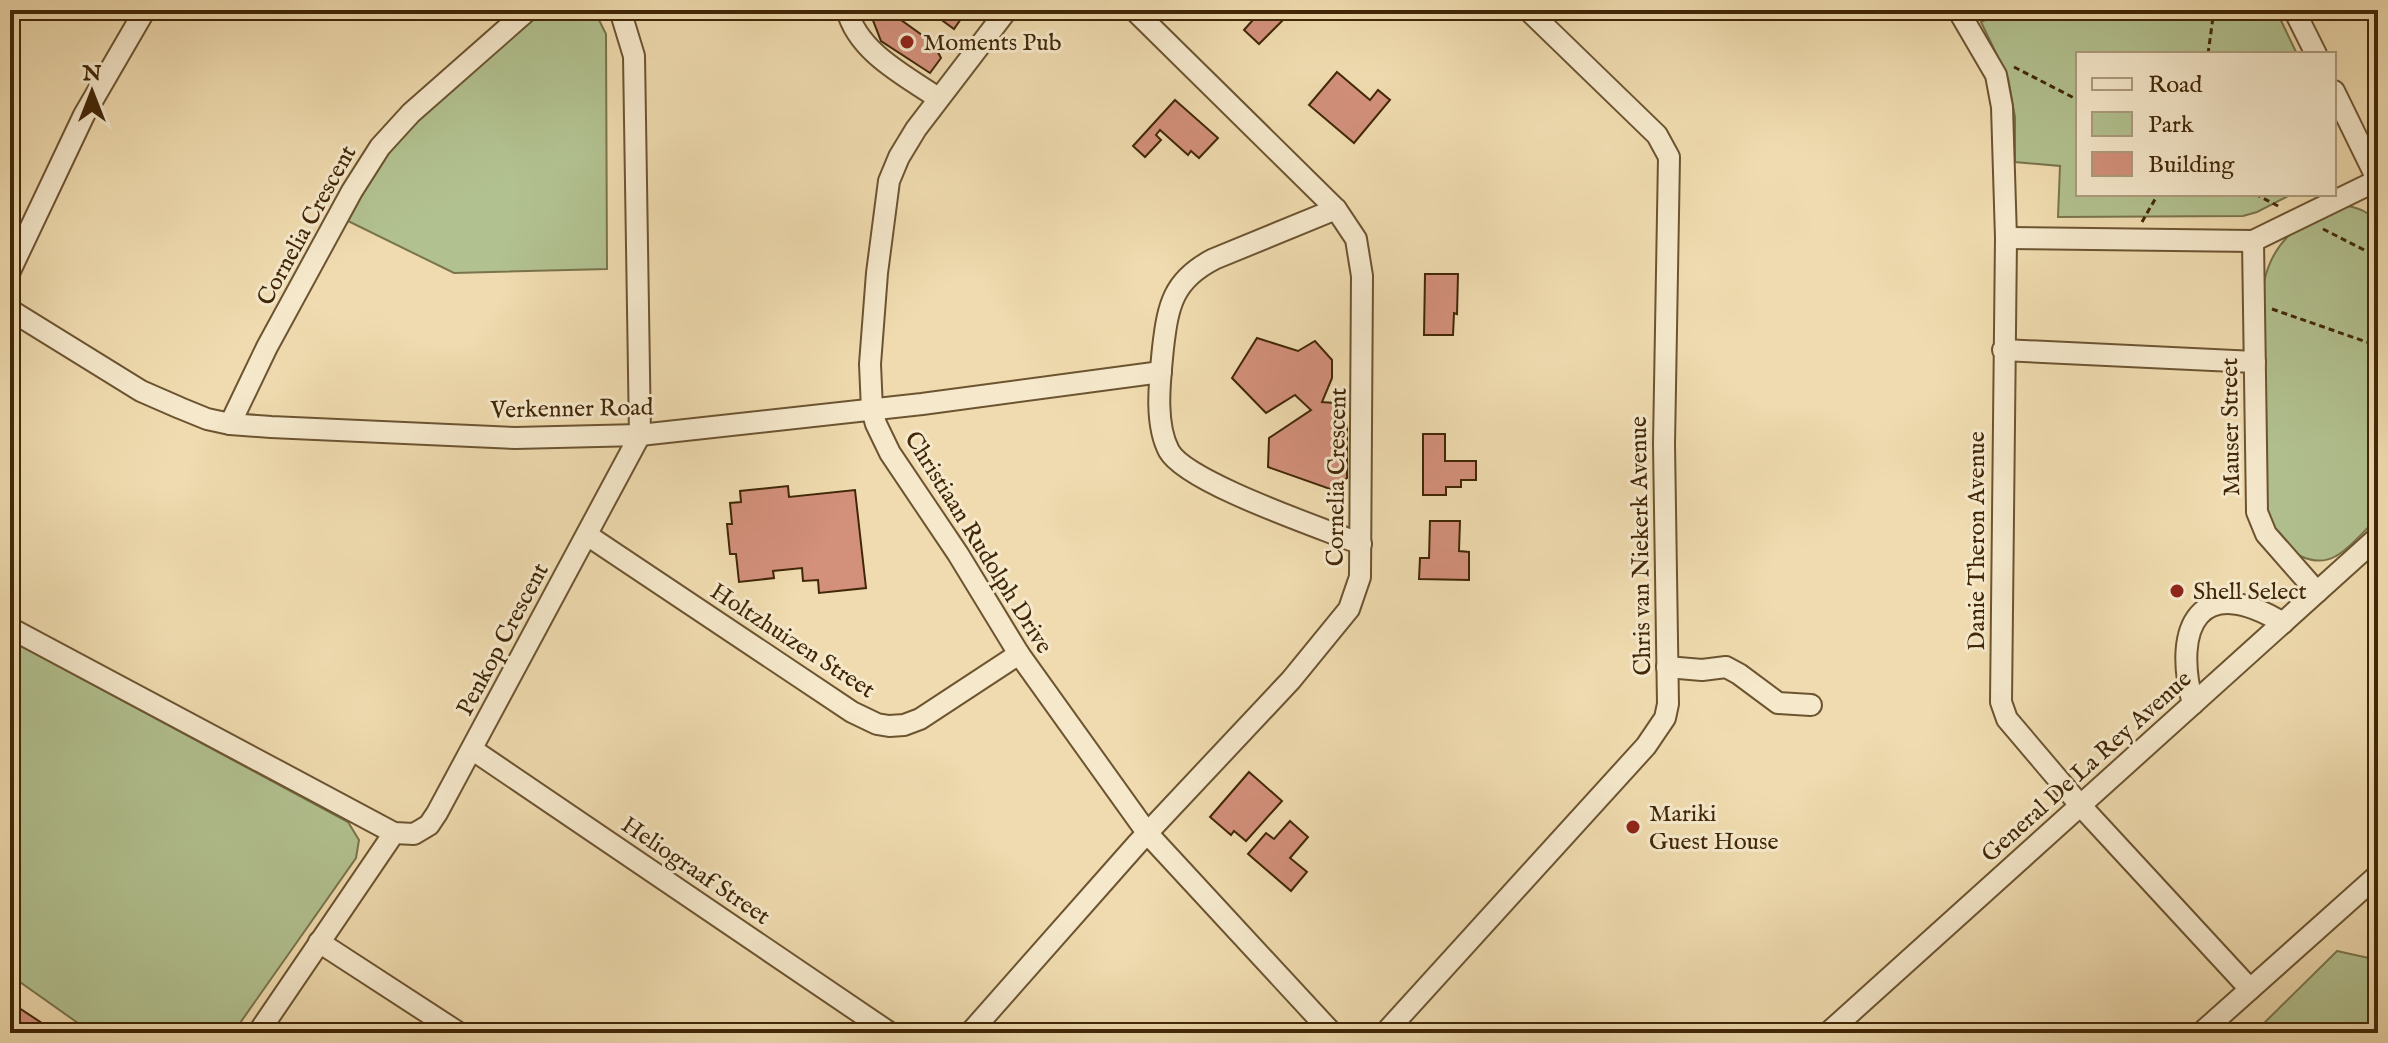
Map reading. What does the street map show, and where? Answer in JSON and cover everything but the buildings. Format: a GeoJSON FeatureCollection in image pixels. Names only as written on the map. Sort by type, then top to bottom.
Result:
{"type":"FeatureCollection","features":[{"type":"Feature","properties":{"kind":"street"},"geometry":{"type":"LineString","coordinates":[[10,271],[84,115],[145,10]]}},
{"type":"Feature","properties":{"kind":"street","name":"Cornelia Crescent"},"geometry":{"type":"LineString","coordinates":[[230,424],[267,347],[352,191],[380,147],[411,113],[528,10]]}},
{"type":"Feature","properties":{"kind":"street","name":"Penkop Crescent"},"geometry":{"type":"LineString","coordinates":[[394,833],[414,834],[429,825],[473,750],[640,435],[634,56],[620,10]]}},
{"type":"Feature","properties":{"kind":"street"},"geometry":{"type":"LineString","coordinates":[[847,10],[857,37],[884,61],[938,98]]}},
{"type":"Feature","properties":{"kind":"street","name":"Christiaan Rudolph Drive"},"geometry":{"type":"LineString","coordinates":[[1007,10],[938,98],[899,157],[889,181],[873,322],[870,364],[872,410],[890,453],[958,554],[1019,654],[1148,834],[1332,1033]]}},
{"type":"Feature","properties":{"kind":"street","name":"Cornelia Crescent"},"geometry":{"type":"LineString","coordinates":[[970,1033],[1291,680],[1340,622],[1359,586],[1361,261],[1356,239],[1336,209],[1134,10]]}},
{"type":"Feature","properties":{"kind":"street","name":"Chris van Niekerk Avenue"},"geometry":{"type":"LineString","coordinates":[[1385,1033],[1659,729],[1668,704],[1664,444],[1669,157],[1657,135],[1528,10]]}},
{"type":"Feature","properties":{"kind":"street","name":"Danie Theron Avenue"},"geometry":{"type":"LineString","coordinates":[[1958,10],[1996,75],[2002,107],[2006,238],[2001,702],[2007,719],[2080,805],[2250,989]]}},
{"type":"Feature","properties":{"kind":"street"},"geometry":{"type":"LineString","coordinates":[[2294,10],[2315,52]]}},
{"type":"Feature","properties":{"kind":"street"},"geometry":{"type":"LineString","coordinates":[[2006,238],[2253,241],[2378,180],[2336,95]]}},
{"type":"Feature","properties":{"kind":"street"},"geometry":{"type":"LineString","coordinates":[[1336,209],[1214,259],[1188,276],[1172,298],[1166,324],[1160,406],[1164,438],[1171,454],[1180,464],[1224,488],[1361,544]]}},
{"type":"Feature","properties":{"kind":"street","name":"Mauser Street"},"geometry":{"type":"LineString","coordinates":[[2253,241],[2257,512],[2266,534],[2317,592]]}},
{"type":"Feature","properties":{"kind":"street","name":"Verkenner Road"},"geometry":{"type":"LineString","coordinates":[[10,310],[141,391],[207,419],[230,424],[515,438],[640,435],[872,410],[1161,372]]}},
{"type":"Feature","properties":{"kind":"street"},"geometry":{"type":"LineString","coordinates":[[2003,350],[2255,362]]}},
{"type":"Feature","properties":{"kind":"street","name":"Holtzhuizen Street"},"geometry":{"type":"LineString","coordinates":[[587,535],[823,693],[877,724],[904,725],[920,719],[1019,654]]}},
{"type":"Feature","properties":{"kind":"street","name":"General De La Rey Avenue"},"geometry":{"type":"LineString","coordinates":[[1828,1033],[2378,537]]}},
{"type":"Feature","properties":{"kind":"street"},"geometry":{"type":"LineString","coordinates":[[2193,704],[2186,676],[2187,650],[2192,627],[2207,607],[2228,602],[2265,612],[2283,623]]}},
{"type":"Feature","properties":{"kind":"street"},"geometry":{"type":"LineString","coordinates":[[10,628],[394,833],[258,1033]]}},
{"type":"Feature","properties":{"kind":"street"},"geometry":{"type":"LineString","coordinates":[[1667,667],[1702,670],[1726,667],[1772,701],[1789,706],[1811,705]]}},
{"type":"Feature","properties":{"kind":"street","name":"Heliograaf Street"},"geometry":{"type":"LineString","coordinates":[[473,750],[890,1033]]}},
{"type":"Feature","properties":{"kind":"street"},"geometry":{"type":"LineString","coordinates":[[2201,1033],[2378,875]]}},
{"type":"Feature","properties":{"kind":"street"},"geometry":{"type":"LineString","coordinates":[[319,942],[459,1033]]}},
{"type":"Feature","properties":{"kind":"path"},"geometry":{"type":"LineString","coordinates":[[2208,52],[2214,10]]}},
{"type":"Feature","properties":{"kind":"path"},"geometry":{"type":"LineString","coordinates":[[1996,75],[2016,66],[2076,99]]}},
{"type":"Feature","properties":{"kind":"path"},"geometry":{"type":"LineString","coordinates":[[2132,239],[2157,196]]}},
{"type":"Feature","properties":{"kind":"path"},"geometry":{"type":"LineString","coordinates":[[2253,302],[2378,346]]}},
{"type":"Feature","properties":{"kind":"green space"},"geometry":{"type":"Polygon","coordinates":[[[534,10],[594,10],[606,34],[607,269],[454,273],[348,221],[392,139],[534,10]]]}},
{"type":"Feature","properties":{"kind":"green space"},"geometry":{"type":"Polygon","coordinates":[[[2005,10],[2276,10],[2296,52],[2076,52],[2076,196],[2288,196],[2243,216],[2058,217],[2060,166],[2015,162],[2015,117],[2008,78],[1981,22],[2005,10]]]}},
{"type":"Feature","properties":{"kind":"green space"},"geometry":{"type":"Polygon","coordinates":[[[2348,206],[2366,212],[2378,226],[2378,518],[2342,553],[2318,560],[2300,556],[2277,538],[2265,499],[2264,282],[2275,252],[2294,231],[2318,216],[2348,206]]]}},
{"type":"Feature","properties":{"kind":"green space"},"geometry":{"type":"Polygon","coordinates":[[[10,640],[348,822],[359,840],[356,858],[233,1033],[92,1033],[10,975],[10,640]]]}},
{"type":"Feature","properties":{"kind":"green space"},"geometry":{"type":"Polygon","coordinates":[[[2337,951],[2378,960],[2378,1033],[2254,1033],[2337,951]]]}},
{"type":"Feature","properties":{"kind":"place","name":"Moments Pub"},"geometry":{"type":"Point","coordinates":[907,42]}},
{"type":"Feature","properties":{"kind":"place","name":"Shell Select"},"geometry":{"type":"Point","coordinates":[2177,591]}},
{"type":"Feature","properties":{"kind":"place","name":"Mariki Guest House"},"geometry":{"type":"Point","coordinates":[1633,827]}}]}
